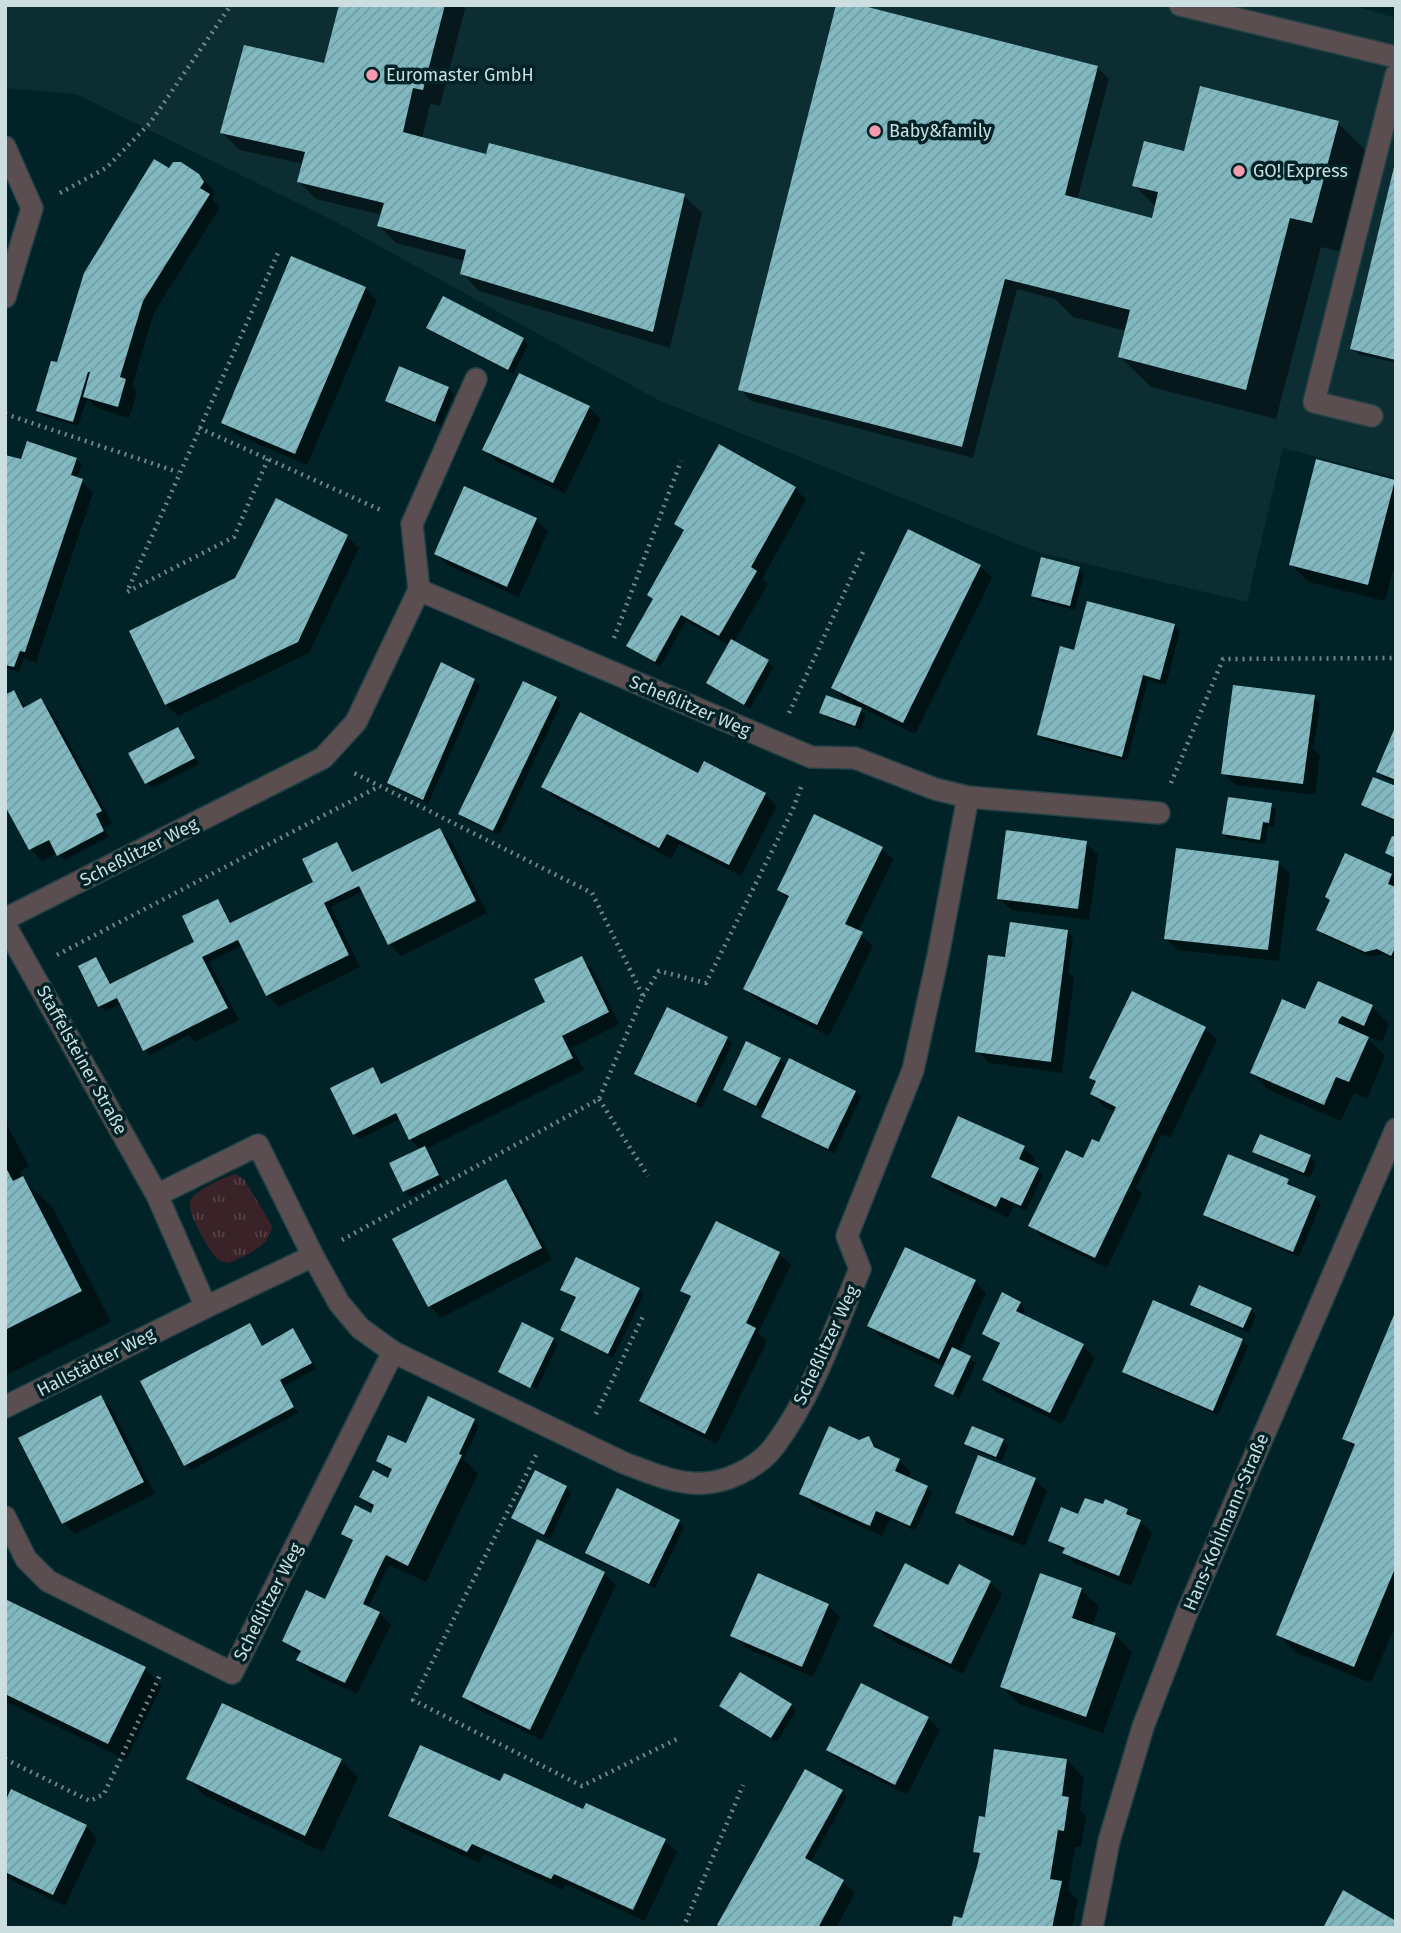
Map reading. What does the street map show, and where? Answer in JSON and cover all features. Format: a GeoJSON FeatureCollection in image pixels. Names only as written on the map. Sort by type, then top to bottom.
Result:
{"type":"FeatureCollection","features":[{"type":"Feature","properties":{"kind":"street"},"geometry":{"type":"LineString","coordinates":[[1180,5],[1396,57]]}},
{"type":"Feature","properties":{"kind":"street"},"geometry":{"type":"LineString","coordinates":[[1372,416],[1314,402],[1396,75]]}},
{"type":"Feature","properties":{"kind":"street"},"geometry":{"type":"LineString","coordinates":[[5,148],[32,208],[5,297]]}},
{"type":"Feature","properties":{"kind":"street"},"geometry":{"type":"LineString","coordinates":[[419,590],[412,524],[476,379]]}},
{"type":"Feature","properties":{"kind":"street","name":"Scheßlitzer Weg"},"geometry":{"type":"LineString","coordinates":[[5,922],[323,758],[356,722],[419,590],[811,757],[855,758],[935,789],[968,797],[1159,813]]}},
{"type":"Feature","properties":{"kind":"street","name":"Scheßlitzer Weg"},"geometry":{"type":"LineString","coordinates":[[313,1255],[339,1303],[360,1328],[393,1352],[582,1443],[656,1475],[692,1483],[717,1482],[744,1471],[775,1445],[812,1384],[860,1269],[847,1236],[913,1070],[968,797]]}},
{"type":"Feature","properties":{"kind":"street","name":"Staffelsteiner Straße"},"geometry":{"type":"LineString","coordinates":[[5,922],[157,1195],[206,1307]]}},
{"type":"Feature","properties":{"kind":"street","name":"Hans-Kohlmann-Straße"},"geometry":{"type":"LineString","coordinates":[[1092,1928],[1109,1840],[1143,1727],[1186,1615],[1396,1129]]}},
{"type":"Feature","properties":{"kind":"street"},"geometry":{"type":"LineString","coordinates":[[157,1195],[258,1145],[313,1255],[206,1307]]}},
{"type":"Feature","properties":{"kind":"street","name":"Hallstädter Weg"},"geometry":{"type":"LineString","coordinates":[[5,1407],[206,1307]]}},
{"type":"Feature","properties":{"kind":"street","name":"Scheßlitzer Weg"},"geometry":{"type":"LineString","coordinates":[[5,1517],[26,1559],[48,1581],[232,1672],[393,1352]]}},
{"type":"Feature","properties":{"kind":"path"},"geometry":{"type":"LineString","coordinates":[[32,208],[106,168],[150,123],[231,5]]}},
{"type":"Feature","properties":{"kind":"path"},"geometry":{"type":"LineString","coordinates":[[268,459],[234,537],[127,592],[178,472],[278,253]]}},
{"type":"Feature","properties":{"kind":"path"},"geometry":{"type":"LineString","coordinates":[[5,414],[178,472]]}},
{"type":"Feature","properties":{"kind":"path"},"geometry":{"type":"LineString","coordinates":[[199,428],[412,524]]}},
{"type":"Feature","properties":{"kind":"path"},"geometry":{"type":"LineString","coordinates":[[603,668],[681,461]]}},
{"type":"Feature","properties":{"kind":"path"},"geometry":{"type":"LineString","coordinates":[[775,742],[863,552]]}},
{"type":"Feature","properties":{"kind":"path"},"geometry":{"type":"LineString","coordinates":[[1159,813],[1223,660],[1396,658]]}},
{"type":"Feature","properties":{"kind":"path"},"geometry":{"type":"LineString","coordinates":[[313,1255],[599,1099],[643,996],[659,971],[706,983],[793,809],[811,757]]}},
{"type":"Feature","properties":{"kind":"path"},"geometry":{"type":"LineString","coordinates":[[323,758],[592,893],[643,996]]}},
{"type":"Feature","properties":{"kind":"path"},"geometry":{"type":"LineString","coordinates":[[32,969],[379,786]]}},
{"type":"Feature","properties":{"kind":"path"},"geometry":{"type":"LineString","coordinates":[[599,1099],[649,1176]]}},
{"type":"Feature","properties":{"kind":"path"},"geometry":{"type":"LineString","coordinates":[[582,1443],[644,1314]]}},
{"type":"Feature","properties":{"kind":"path"},"geometry":{"type":"LineString","coordinates":[[550,1427],[413,1700],[582,1786],[677,1739]]}},
{"type":"Feature","properties":{"kind":"path"},"geometry":{"type":"LineString","coordinates":[[5,1759],[90,1801],[104,1794],[174,1645]]}},
{"type":"Feature","properties":{"kind":"path"},"geometry":{"type":"LineString","coordinates":[[683,1928],[743,1785]]}},
{"type":"Feature","properties":{"kind":"shaded area"},"geometry":{"type":"Polygon","coordinates":[[[5,5],[1351,5],[1396,18],[1396,478],[1283,448],[1247,602],[1037,552],[658,400],[334,221],[76,94],[5,88],[5,5]]]}},
{"type":"Feature","properties":{"kind":"green space"},"geometry":{"type":"Polygon","coordinates":[[[236,1174],[244,1179],[272,1226],[262,1245],[229,1263],[218,1259],[207,1245],[194,1221],[190,1202],[203,1189],[236,1174]]]}},
{"type":"Feature","properties":{"kind":"building"},"geometry":{"type":"Polygon","coordinates":[[[339,5],[445,5],[423,90],[413,88],[403,132],[486,154],[489,143],[685,194],[653,332],[460,274],[466,250],[377,226],[384,203],[297,182],[305,152],[220,133],[244,45],[324,63],[339,5]]]}},
{"type":"Feature","properties":{"kind":"building"},"geometry":{"type":"Polygon","coordinates":[[[836,5],[860,5],[1098,66],[1065,195],[1152,218],[1158,192],[1132,186],[1144,141],[1184,151],[1200,86],[1339,121],[1312,223],[1290,218],[1246,390],[1118,357],[1130,310],[1005,279],[962,447],[738,390],[836,5]]]}},
{"type":"Feature","properties":{"kind":"building"},"geometry":{"type":"Polygon","coordinates":[[[154,159],[169,168],[173,162],[181,162],[199,174],[204,182],[200,188],[210,194],[143,301],[120,377],[126,379],[118,407],[83,397],[88,372],[73,422],[36,411],[51,361],[57,362],[84,273],[154,159]]]}},
{"type":"Feature","properties":{"kind":"building"},"geometry":{"type":"Polygon","coordinates":[[[1396,163],[1396,360],[1350,349],[1396,163]]]}},
{"type":"Feature","properties":{"kind":"building"},"geometry":{"type":"Polygon","coordinates":[[[291,256],[366,287],[295,454],[221,423],[291,256]]]}},
{"type":"Feature","properties":{"kind":"building"},"geometry":{"type":"Polygon","coordinates":[[[443,296],[524,338],[508,370],[426,328],[443,296]]]}},
{"type":"Feature","properties":{"kind":"building"},"geometry":{"type":"Polygon","coordinates":[[[399,366],[449,387],[435,422],[385,401],[399,366]]]}},
{"type":"Feature","properties":{"kind":"building"},"geometry":{"type":"Polygon","coordinates":[[[519,373],[590,406],[553,483],[482,450],[519,373]]]}},
{"type":"Feature","properties":{"kind":"building"},"geometry":{"type":"Polygon","coordinates":[[[27,441],[77,458],[71,475],[83,479],[25,652],[20,651],[14,667],[5,665],[5,455],[21,459],[27,441]]]}},
{"type":"Feature","properties":{"kind":"building"},"geometry":{"type":"Polygon","coordinates":[[[719,444],[796,487],[751,567],[757,571],[719,636],[681,615],[655,662],[626,646],[653,599],[647,595],[684,530],[674,524],[719,444]]]}},
{"type":"Feature","properties":{"kind":"building"},"geometry":{"type":"Polygon","coordinates":[[[1316,459],[1395,480],[1368,585],[1289,565],[1316,459]]]}},
{"type":"Feature","properties":{"kind":"building"},"geometry":{"type":"Polygon","coordinates":[[[464,486],[537,518],[507,587],[434,554],[464,486]]]}},
{"type":"Feature","properties":{"kind":"building"},"geometry":{"type":"Polygon","coordinates":[[[276,498],[348,535],[298,642],[165,705],[129,631],[235,578],[276,498]]]}},
{"type":"Feature","properties":{"kind":"building"},"geometry":{"type":"Polygon","coordinates":[[[908,529],[981,565],[903,723],[831,688],[908,529]]]}},
{"type":"Feature","properties":{"kind":"building"},"geometry":{"type":"Polygon","coordinates":[[[1041,557],[1080,567],[1070,606],[1031,596],[1041,557]]]}},
{"type":"Feature","properties":{"kind":"building"},"geometry":{"type":"Polygon","coordinates":[[[1087,601],[1175,624],[1160,680],[1143,675],[1122,757],[1037,735],[1060,646],[1074,650],[1087,601]]]}},
{"type":"Feature","properties":{"kind":"building"},"geometry":{"type":"Polygon","coordinates":[[[731,639],[769,660],[744,705],[706,683],[731,639]]]}},
{"type":"Feature","properties":{"kind":"building"},"geometry":{"type":"Polygon","coordinates":[[[441,662],[475,679],[423,800],[387,783],[441,662]]]}},
{"type":"Feature","properties":{"kind":"building"},"geometry":{"type":"Polygon","coordinates":[[[523,681],[557,697],[493,831],[458,814],[523,681]]]}},
{"type":"Feature","properties":{"kind":"building"},"geometry":{"type":"Polygon","coordinates":[[[1233,685],[1315,695],[1303,784],[1221,774],[1233,685]]]}},
{"type":"Feature","properties":{"kind":"building"},"geometry":{"type":"Polygon","coordinates":[[[14,690],[23,708],[41,698],[102,811],[96,814],[104,831],[57,856],[49,840],[29,850],[5,806],[5,695],[14,690]]]}},
{"type":"Feature","properties":{"kind":"building"},"geometry":{"type":"Polygon","coordinates":[[[826,695],[862,708],[855,726],[819,713],[826,695]]]}},
{"type":"Feature","properties":{"kind":"building"},"geometry":{"type":"Polygon","coordinates":[[[580,712],[698,773],[704,761],[766,793],[729,865],[667,834],[659,848],[541,787],[580,712]]]}},
{"type":"Feature","properties":{"kind":"building"},"geometry":{"type":"Polygon","coordinates":[[[1396,725],[1396,780],[1376,772],[1396,725]]]}},
{"type":"Feature","properties":{"kind":"building"},"geometry":{"type":"Polygon","coordinates":[[[178,727],[195,758],[145,784],[128,753],[178,727]]]}},
{"type":"Feature","properties":{"kind":"building"},"geometry":{"type":"Polygon","coordinates":[[[1373,777],[1396,786],[1396,820],[1361,805],[1373,777]]]}},
{"type":"Feature","properties":{"kind":"building"},"geometry":{"type":"Polygon","coordinates":[[[1228,797],[1272,803],[1269,823],[1263,822],[1260,840],[1222,834],[1228,797]]]}},
{"type":"Feature","properties":{"kind":"building"},"geometry":{"type":"Polygon","coordinates":[[[814,814],[883,847],[845,924],[863,932],[817,1025],[743,989],[789,896],[777,890],[814,814]]]}},
{"type":"Feature","properties":{"kind":"building"},"geometry":{"type":"Polygon","coordinates":[[[440,828],[476,901],[388,945],[359,886],[324,903],[349,955],[266,996],[238,940],[202,957],[228,1008],[143,1051],[117,998],[98,1007],[78,966],[96,957],[110,984],[194,942],[182,916],[218,899],[230,923],[313,882],[302,859],[337,842],[352,872],[440,828]]]}},
{"type":"Feature","properties":{"kind":"building"},"geometry":{"type":"Polygon","coordinates":[[[1006,830],[1087,841],[1078,909],[997,899],[1006,830]]]}},
{"type":"Feature","properties":{"kind":"building"},"geometry":{"type":"Polygon","coordinates":[[[1392,836],[1396,837],[1396,858],[1385,853],[1392,836]]]}},
{"type":"Feature","properties":{"kind":"building"},"geometry":{"type":"Polygon","coordinates":[[[1176,848],[1279,861],[1268,950],[1164,939],[1176,848]]]}},
{"type":"Feature","properties":{"kind":"building"},"geometry":{"type":"Polygon","coordinates":[[[1345,853],[1392,874],[1388,884],[1396,887],[1396,946],[1391,956],[1377,949],[1365,952],[1316,930],[1330,900],[1325,897],[1345,853]]]}},
{"type":"Feature","properties":{"kind":"building"},"geometry":{"type":"Polygon","coordinates":[[[1010,922],[1068,930],[1051,1062],[975,1052],[988,955],[1005,957],[1010,922]]]}},
{"type":"Feature","properties":{"kind":"building"},"geometry":{"type":"Polygon","coordinates":[[[582,956],[609,1012],[562,1036],[573,1058],[409,1140],[396,1113],[353,1135],[330,1088],[373,1067],[381,1084],[545,1002],[534,979],[582,956]]]}},
{"type":"Feature","properties":{"kind":"building"},"geometry":{"type":"Polygon","coordinates":[[[1318,981],[1373,1005],[1364,1026],[1342,1016],[1339,1020],[1338,1023],[1369,1037],[1349,1082],[1336,1077],[1324,1105],[1250,1073],[1282,999],[1305,1009],[1318,981]]]}},
{"type":"Feature","properties":{"kind":"building"},"geometry":{"type":"Polygon","coordinates":[[[1132,991],[1206,1027],[1095,1258],[1028,1226],[1066,1150],[1083,1158],[1092,1139],[1099,1142],[1116,1107],[1090,1094],[1096,1081],[1089,1078],[1132,991]]]}},
{"type":"Feature","properties":{"kind":"building"},"geometry":{"type":"Polygon","coordinates":[[[667,1007],[728,1037],[696,1103],[634,1074],[667,1007]]]}},
{"type":"Feature","properties":{"kind":"building"},"geometry":{"type":"Polygon","coordinates":[[[746,1041],[781,1058],[756,1106],[723,1090],[746,1041]]]}},
{"type":"Feature","properties":{"kind":"building"},"geometry":{"type":"Polygon","coordinates":[[[789,1058],[856,1091],[828,1149],[761,1117],[789,1058]]]}},
{"type":"Feature","properties":{"kind":"building"},"geometry":{"type":"Polygon","coordinates":[[[958,1116],[1025,1146],[1019,1159],[1039,1168],[1021,1206],[1001,1197],[996,1207],[931,1177],[958,1116]]]}},
{"type":"Feature","properties":{"kind":"building"},"geometry":{"type":"Polygon","coordinates":[[[1260,1134],[1311,1155],[1304,1173],[1252,1152],[1260,1134]]]}},
{"type":"Feature","properties":{"kind":"building"},"geometry":{"type":"Polygon","coordinates":[[[425,1146],[439,1175],[403,1192],[389,1163],[425,1146]]]}},
{"type":"Feature","properties":{"kind":"building"},"geometry":{"type":"Polygon","coordinates":[[[1228,1154],[1289,1179],[1287,1184],[1316,1196],[1293,1252],[1203,1215],[1228,1154]]]}},
{"type":"Feature","properties":{"kind":"building"},"geometry":{"type":"Polygon","coordinates":[[[5,1166],[13,1181],[23,1176],[82,1291],[5,1330],[5,1166]]]}},
{"type":"Feature","properties":{"kind":"building"},"geometry":{"type":"Polygon","coordinates":[[[506,1179],[542,1248],[428,1307],[392,1239],[506,1179]]]}},
{"type":"Feature","properties":{"kind":"building"},"geometry":{"type":"Polygon","coordinates":[[[716,1221],[780,1252],[746,1323],[756,1328],[705,1434],[639,1401],[691,1296],[680,1291],[716,1221]]]}},
{"type":"Feature","properties":{"kind":"building"},"geometry":{"type":"Polygon","coordinates":[[[905,1247],[976,1280],[939,1359],[867,1326],[905,1247]]]}},
{"type":"Feature","properties":{"kind":"building"},"geometry":{"type":"Polygon","coordinates":[[[576,1257],[640,1288],[608,1354],[560,1330],[576,1297],[560,1290],[576,1257]]]}},
{"type":"Feature","properties":{"kind":"building"},"geometry":{"type":"Polygon","coordinates":[[[1199,1285],[1252,1308],[1243,1328],[1190,1305],[1199,1285]]]}},
{"type":"Feature","properties":{"kind":"building"},"geometry":{"type":"Polygon","coordinates":[[[1002,1292],[1021,1302],[1016,1311],[1084,1344],[1050,1413],[982,1380],[1000,1343],[982,1334],[1002,1292]]]}},
{"type":"Feature","properties":{"kind":"building"},"geometry":{"type":"Polygon","coordinates":[[[1153,1300],[1243,1339],[1213,1411],[1122,1372],[1153,1300]]]}},
{"type":"Feature","properties":{"kind":"building"},"geometry":{"type":"Polygon","coordinates":[[[1396,1310],[1396,1566],[1354,1667],[1276,1635],[1355,1444],[1342,1439],[1396,1310]]]}},
{"type":"Feature","properties":{"kind":"building"},"geometry":{"type":"Polygon","coordinates":[[[522,1322],[554,1338],[530,1388],[498,1372],[522,1322]]]}},
{"type":"Feature","properties":{"kind":"building"},"geometry":{"type":"Polygon","coordinates":[[[250,1323],[262,1346],[293,1328],[312,1363],[280,1380],[294,1407],[184,1466],[140,1381],[250,1323]]]}},
{"type":"Feature","properties":{"kind":"building"},"geometry":{"type":"Polygon","coordinates":[[[952,1347],[971,1356],[953,1395],[934,1386],[952,1347]]]}},
{"type":"Feature","properties":{"kind":"building"},"geometry":{"type":"Polygon","coordinates":[[[101,1395],[144,1482],[62,1524],[18,1438],[101,1395]]]}},
{"type":"Feature","properties":{"kind":"building"},"geometry":{"type":"Polygon","coordinates":[[[428,1396],[475,1419],[459,1454],[462,1455],[408,1566],[386,1555],[378,1571],[363,1604],[380,1612],[345,1683],[296,1660],[301,1651],[282,1641],[306,1590],[325,1599],[353,1540],[341,1534],[355,1505],[371,1513],[374,1505],[359,1497],[373,1470],[388,1478],[392,1469],[376,1461],[388,1435],[406,1443],[428,1396]]]}},
{"type":"Feature","properties":{"kind":"building"},"geometry":{"type":"Polygon","coordinates":[[[829,1426],[859,1440],[869,1436],[874,1447],[900,1459],[895,1471],[928,1486],[910,1526],[876,1511],[870,1526],[799,1494],[829,1426]]]}},
{"type":"Feature","properties":{"kind":"building"},"geometry":{"type":"Polygon","coordinates":[[[972,1426],[1004,1439],[996,1457],[964,1444],[972,1426]]]}},
{"type":"Feature","properties":{"kind":"building"},"geometry":{"type":"Polygon","coordinates":[[[978,1455],[1036,1478],[1013,1536],[955,1513],[978,1455]]]}},
{"type":"Feature","properties":{"kind":"building"},"geometry":{"type":"Polygon","coordinates":[[[535,1470],[567,1486],[544,1535],[511,1518],[535,1470]]]}},
{"type":"Feature","properties":{"kind":"building"},"geometry":{"type":"Polygon","coordinates":[[[617,1488],[680,1520],[649,1584],[585,1553],[617,1488]]]}},
{"type":"Feature","properties":{"kind":"building"},"geometry":{"type":"Polygon","coordinates":[[[1085,1498],[1103,1504],[1105,1499],[1128,1509],[1126,1514],[1141,1520],[1119,1576],[1062,1553],[1065,1548],[1048,1541],[1061,1507],[1078,1514],[1085,1498]]]}},
{"type":"Feature","properties":{"kind":"building"},"geometry":{"type":"Polygon","coordinates":[[[537,1539],[605,1572],[530,1730],[462,1697],[537,1539]]]}},
{"type":"Feature","properties":{"kind":"building"},"geometry":{"type":"Polygon","coordinates":[[[905,1563],[948,1585],[959,1564],[991,1581],[951,1664],[873,1626],[905,1563]]]}},
{"type":"Feature","properties":{"kind":"building"},"geometry":{"type":"Polygon","coordinates":[[[758,1573],[829,1604],[802,1667],[730,1636],[758,1573]]]}},
{"type":"Feature","properties":{"kind":"building"},"geometry":{"type":"Polygon","coordinates":[[[1040,1573],[1082,1588],[1072,1618],[1116,1633],[1086,1717],[1000,1687],[1040,1573]]]}},
{"type":"Feature","properties":{"kind":"building"},"geometry":{"type":"Polygon","coordinates":[[[5,1599],[146,1667],[108,1744],[5,1694],[5,1599]]]}},
{"type":"Feature","properties":{"kind":"building"},"geometry":{"type":"Polygon","coordinates":[[[740,1672],[792,1704],[771,1738],[719,1706],[740,1672]]]}},
{"type":"Feature","properties":{"kind":"building"},"geometry":{"type":"Polygon","coordinates":[[[861,1683],[929,1717],[895,1785],[826,1750],[861,1683]]]}},
{"type":"Feature","properties":{"kind":"building"},"geometry":{"type":"Polygon","coordinates":[[[222,1703],[342,1759],[305,1836],[186,1779],[222,1703]]]}},
{"type":"Feature","properties":{"kind":"building"},"geometry":{"type":"Polygon","coordinates":[[[420,1745],[500,1781],[504,1773],[583,1809],[586,1803],[666,1839],[633,1910],[554,1874],[551,1879],[472,1844],[467,1852],[388,1816],[420,1745]]]}},
{"type":"Feature","properties":{"kind":"building"},"geometry":{"type":"Polygon","coordinates":[[[994,1749],[1067,1759],[1062,1796],[1069,1797],[1064,1831],[1058,1830],[1050,1879],[1062,1881],[1052,1928],[951,1928],[954,1916],[962,1918],[978,1863],[980,1853],[973,1852],[979,1816],[985,1817],[994,1749]]]}},
{"type":"Feature","properties":{"kind":"building"},"geometry":{"type":"Polygon","coordinates":[[[805,1769],[843,1790],[805,1858],[844,1880],[818,1928],[722,1928],[717,1925],[805,1769]]]}},
{"type":"Feature","properties":{"kind":"building"},"geometry":{"type":"Polygon","coordinates":[[[11,1789],[87,1825],[53,1895],[5,1872],[5,1802],[11,1789]]]}},
{"type":"Feature","properties":{"kind":"building"},"geometry":{"type":"Polygon","coordinates":[[[1343,1890],[1396,1921],[1396,1928],[1323,1928],[1343,1890]]]}},
{"type":"Feature","properties":{"kind":"place","name":"Euromaster GmbH"},"geometry":{"type":"Point","coordinates":[372,75]}},
{"type":"Feature","properties":{"kind":"place","name":"Baby&family"},"geometry":{"type":"Point","coordinates":[875,131]}},
{"type":"Feature","properties":{"kind":"place","name":"GO! Express"},"geometry":{"type":"Point","coordinates":[1239,171]}}]}
